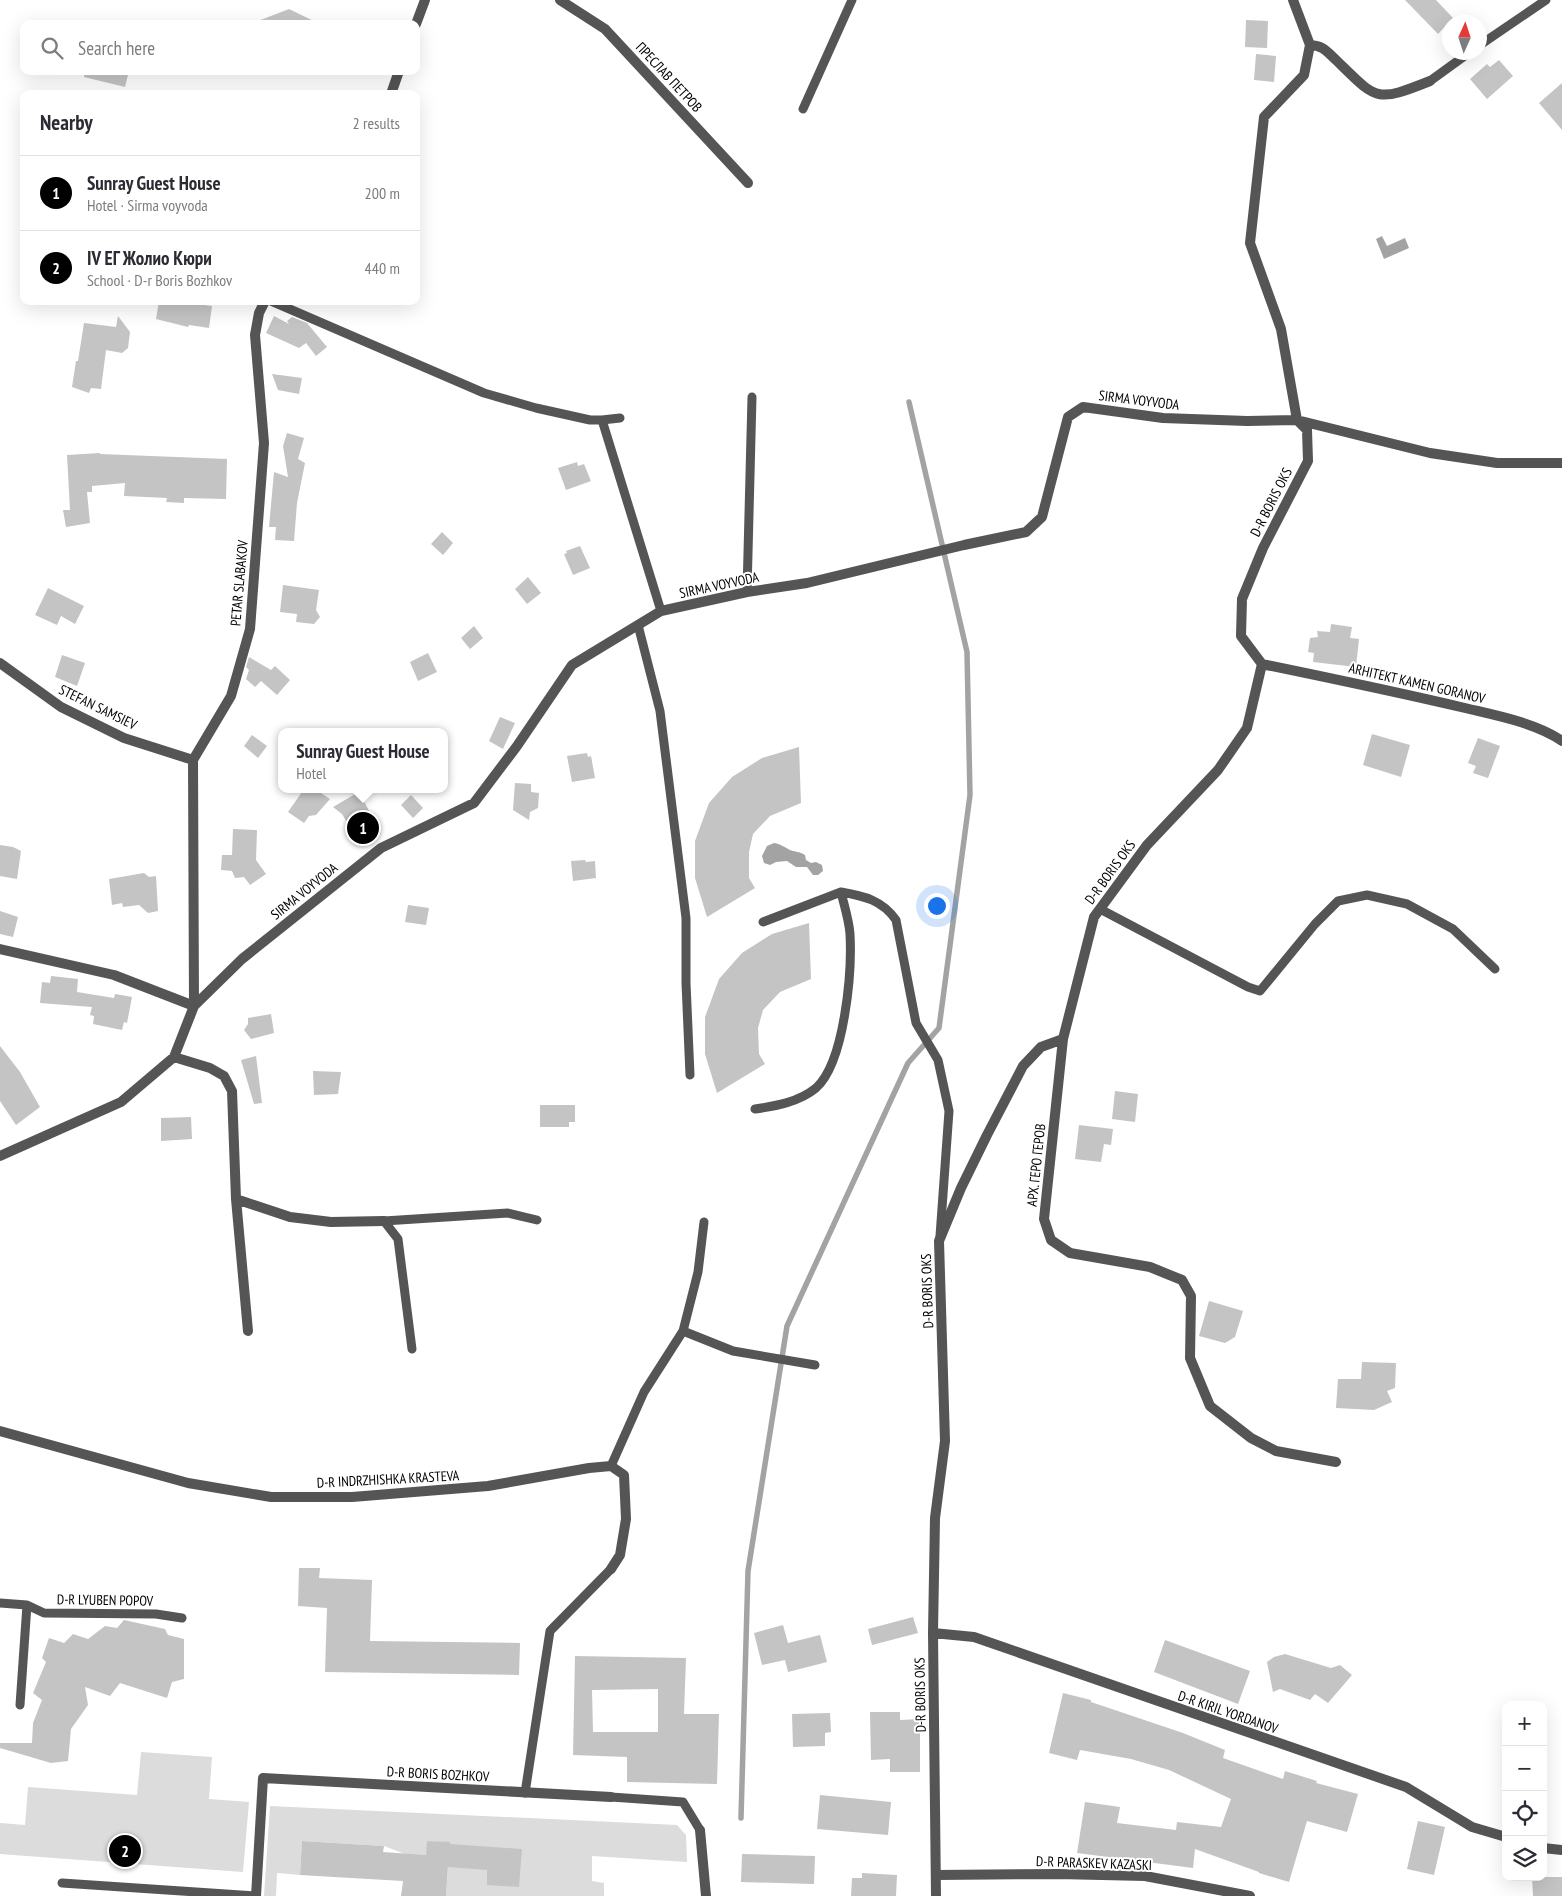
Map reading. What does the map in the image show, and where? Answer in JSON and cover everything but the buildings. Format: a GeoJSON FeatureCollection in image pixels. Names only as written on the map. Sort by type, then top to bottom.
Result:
{"type":"FeatureCollection","features":[{"type":"Feature","properties":{"kind":"street"},"geometry":{"type":"LineString","coordinates":[[418,20],[425,0]]}},
{"type":"Feature","properties":{"kind":"street","name":"ПРЕСЛАВ ПЕТРОВ"},"geometry":{"type":"LineString","coordinates":[[560,0],[605,29],[748,183]]}},
{"type":"Feature","properties":{"kind":"street"},"geometry":{"type":"LineString","coordinates":[[1293,0],[1310,45],[1321,46],[1365,88],[1375,94],[1387,96],[1399,94],[1430,82]]}},
{"type":"Feature","properties":{"kind":"street","name":"D-R BORIS OKS"},"geometry":{"type":"LineString","coordinates":[[936,1896],[933,1633],[935,1518],[945,1441],[940,1241],[961,1188],[986,1135],[1023,1066],[1041,1047],[1062,1039],[1094,917],[1147,845],[1218,770],[1248,728],[1262,664],[1242,636],[1242,599],[1263,548],[1308,461],[1307,430],[1297,420],[1281,330],[1250,243],[1264,118],[1304,76],[1310,45]]}},
{"type":"Feature","properties":{"kind":"street"},"geometry":{"type":"LineString","coordinates":[[392,90],[398,75]]}},
{"type":"Feature","properties":{"kind":"street","name":"PETAR SLABAKOV"},"geometry":{"type":"LineString","coordinates":[[193,760],[231,696],[250,629],[264,444],[255,335],[262,305]]}},
{"type":"Feature","properties":{"kind":"street","name":"SIRMA VOYVODA"},"geometry":{"type":"LineString","coordinates":[[0,1156],[121,1102],[174,1057],[194,1006],[242,959],[381,848],[474,803],[518,746],[572,665],[660,611],[746,592],[807,583],[1026,532],[1042,517],[1068,417],[1082,407],[1163,418],[1246,421],[1297,420],[1430,453],[1497,463],[1562,463]]}},
{"type":"Feature","properties":{"kind":"street","name":"STEFAN SAMSIEV"},"geometry":{"type":"LineString","coordinates":[[0,663],[61,707],[124,738],[193,760]]}},
{"type":"Feature","properties":{"kind":"street","name":"ARHITEKT KAMEN GORANOV"},"geometry":{"type":"LineString","coordinates":[[1262,664],[1512,719],[1555,736],[1562,741]]}},
{"type":"Feature","properties":{"kind":"street"},"geometry":{"type":"LineString","coordinates":[[0,949],[114,975],[194,1006],[193,760]]}},
{"type":"Feature","properties":{"kind":"street","name":"АРХ. ГЕРО ГЕРОВ"},"geometry":{"type":"LineString","coordinates":[[1062,1039],[1044,1219],[1051,1240],[1070,1253],[1150,1267],[1182,1280],[1191,1296],[1190,1358],[1210,1406],[1251,1438],[1276,1451],[1336,1462]]}},
{"type":"Feature","properties":{"kind":"street"},"geometry":{"type":"LineString","coordinates":[[174,1057],[210,1068],[224,1076],[232,1091],[236,1198],[248,1332]]}},
{"type":"Feature","properties":{"kind":"street"},"geometry":{"type":"LineString","coordinates":[[236,1198],[290,1217],[331,1222],[384,1221]]}},
{"type":"Feature","properties":{"kind":"street","name":"D-R INDRZHISHKA KRASTEVA"},"geometry":{"type":"LineString","coordinates":[[0,1431],[188,1483],[270,1496],[352,1497],[488,1486],[589,1468],[611,1466]]}},
{"type":"Feature","properties":{"kind":"street"},"geometry":{"type":"LineString","coordinates":[[611,1466],[624,1475],[626,1519],[620,1555],[611,1569]]}},
{"type":"Feature","properties":{"kind":"street","name":"D-R KIRIL YORDANOV"},"geometry":{"type":"LineString","coordinates":[[933,1633],[974,1637],[1240,1731],[1406,1787],[1472,1827],[1503,1836]]}},
{"type":"Feature","properties":{"kind":"street","name":"D-R BORIS BOZHKOV"},"geometry":{"type":"LineString","coordinates":[[256,1896],[263,1778],[611,1797]]}},
{"type":"Feature","properties":{"kind":"street"},"geometry":{"type":"LineString","coordinates":[[700,1830],[706,1896]]}},
{"type":"Feature","properties":{"kind":"street"},"geometry":{"type":"LineString","coordinates":[[1547,1848],[1562,1850]]}},
{"type":"Feature","properties":{"kind":"street","name":"D-R PARASKEV KAZASKI"},"geometry":{"type":"LineString","coordinates":[[936,1876],[1058,1874],[1145,1876],[1250,1896]]}},
{"type":"Feature","properties":{"kind":"lane"},"geometry":{"type":"LineString","coordinates":[[803,109],[852,0]]}},
{"type":"Feature","properties":{"kind":"lane"},"geometry":{"type":"LineString","coordinates":[[1487,41],[1546,0]]}},
{"type":"Feature","properties":{"kind":"lane"},"geometry":{"type":"LineString","coordinates":[[1430,82],[1459,60]]}},
{"type":"Feature","properties":{"kind":"lane"},"geometry":{"type":"LineString","coordinates":[[280,305],[484,393],[536,408],[590,420],[620,418]]}},
{"type":"Feature","properties":{"kind":"lane"},"geometry":{"type":"LineString","coordinates":[[746,592],[752,397]]}},
{"type":"Feature","properties":{"kind":"lane"},"geometry":{"type":"LineString","coordinates":[[602,420],[660,611]]}},
{"type":"Feature","properties":{"kind":"lane"},"geometry":{"type":"LineString","coordinates":[[638,625],[660,711],[686,918],[686,983],[690,1076]]}},
{"type":"Feature","properties":{"kind":"lane"},"geometry":{"type":"LineString","coordinates":[[755,1110],[792,1101],[816,1088],[831,1067],[841,1039],[848,995],[850,933],[841,892]]}},
{"type":"Feature","properties":{"kind":"lane"},"geometry":{"type":"LineString","coordinates":[[763,922],[841,892],[865,896],[888,910],[896,920],[916,1023],[938,1060],[949,1111],[940,1241]]}},
{"type":"Feature","properties":{"kind":"lane"},"geometry":{"type":"LineString","coordinates":[[1100,909],[1260,991],[1315,924],[1338,901],[1367,895],[1407,904],[1453,929],[1496,969]]}},
{"type":"Feature","properties":{"kind":"lane"},"geometry":{"type":"LineString","coordinates":[[384,1221],[508,1213],[537,1220]]}},
{"type":"Feature","properties":{"kind":"lane"},"geometry":{"type":"LineString","coordinates":[[384,1221],[398,1239],[412,1349]]}},
{"type":"Feature","properties":{"kind":"lane"},"geometry":{"type":"LineString","coordinates":[[611,1466],[644,1392],[683,1331],[698,1272],[704,1222]]}},
{"type":"Feature","properties":{"kind":"lane"},"geometry":{"type":"LineString","coordinates":[[683,1331],[733,1351],[816,1365]]}},
{"type":"Feature","properties":{"kind":"lane"},"geometry":{"type":"LineString","coordinates":[[525,1793],[550,1630],[611,1569]]}},
{"type":"Feature","properties":{"kind":"lane","name":"D-R LYUBEN POPOV"},"geometry":{"type":"LineString","coordinates":[[0,1604],[27,1605],[44,1613],[156,1614],[182,1618]]}},
{"type":"Feature","properties":{"kind":"lane"},"geometry":{"type":"LineString","coordinates":[[20,1705],[27,1605]]}},
{"type":"Feature","properties":{"kind":"lane"},"geometry":{"type":"LineString","coordinates":[[611,1797],[683,1802],[700,1830]]}},
{"type":"Feature","properties":{"kind":"lane"},"geometry":{"type":"LineString","coordinates":[[62,1883],[256,1896]]}},
{"type":"Feature","properties":{"kind":"shaded area"},"geometry":{"type":"Polygon","coordinates":[[[1382,236],[1387,246],[1405,238],[1409,248],[1384,259],[1376,239],[1382,236]]]}},
{"type":"Feature","properties":{"kind":"shaded area"},"geometry":{"type":"Polygon","coordinates":[[[774,843],[805,855],[806,860],[811,863],[816,862],[822,865],[823,871],[818,875],[813,875],[807,867],[796,867],[787,861],[776,862],[770,865],[764,863],[762,856],[767,846],[774,843]]]}},
{"type":"Feature","properties":{"kind":"shaded area"},"geometry":{"type":"Polygon","coordinates":[[[141,1752],[212,1757],[209,1799],[249,1802],[243,1872],[0,1854],[0,1823],[25,1825],[28,1787],[137,1795],[141,1752]]]}},
{"type":"Feature","properties":{"kind":"shaded area"},"geometry":{"type":"Polygon","coordinates":[[[270,1806],[677,1825],[686,1835],[687,1862],[592,1856],[592,1881],[604,1883],[604,1896],[446,1896],[450,1843],[428,1841],[426,1855],[405,1854],[384,1846],[302,1841],[300,1875],[277,1873],[276,1896],[264,1896],[270,1806]]]}},
{"type":"Feature","properties":{"kind":"waterway"},"geometry":{"type":"LineString","coordinates":[[741,1818],[748,1571],[787,1326],[908,1063],[939,1028],[970,795],[967,652],[909,402]]}},
{"type":"Feature","properties":{"kind":"place","name":"Sunray Guest House"},"geometry":{"type":"Point","coordinates":[363,828]}},
{"type":"Feature","properties":{"kind":"place","name":"IV ЕГ Жолио Кюри"},"geometry":{"type":"Point","coordinates":[125,1851]}}]}
